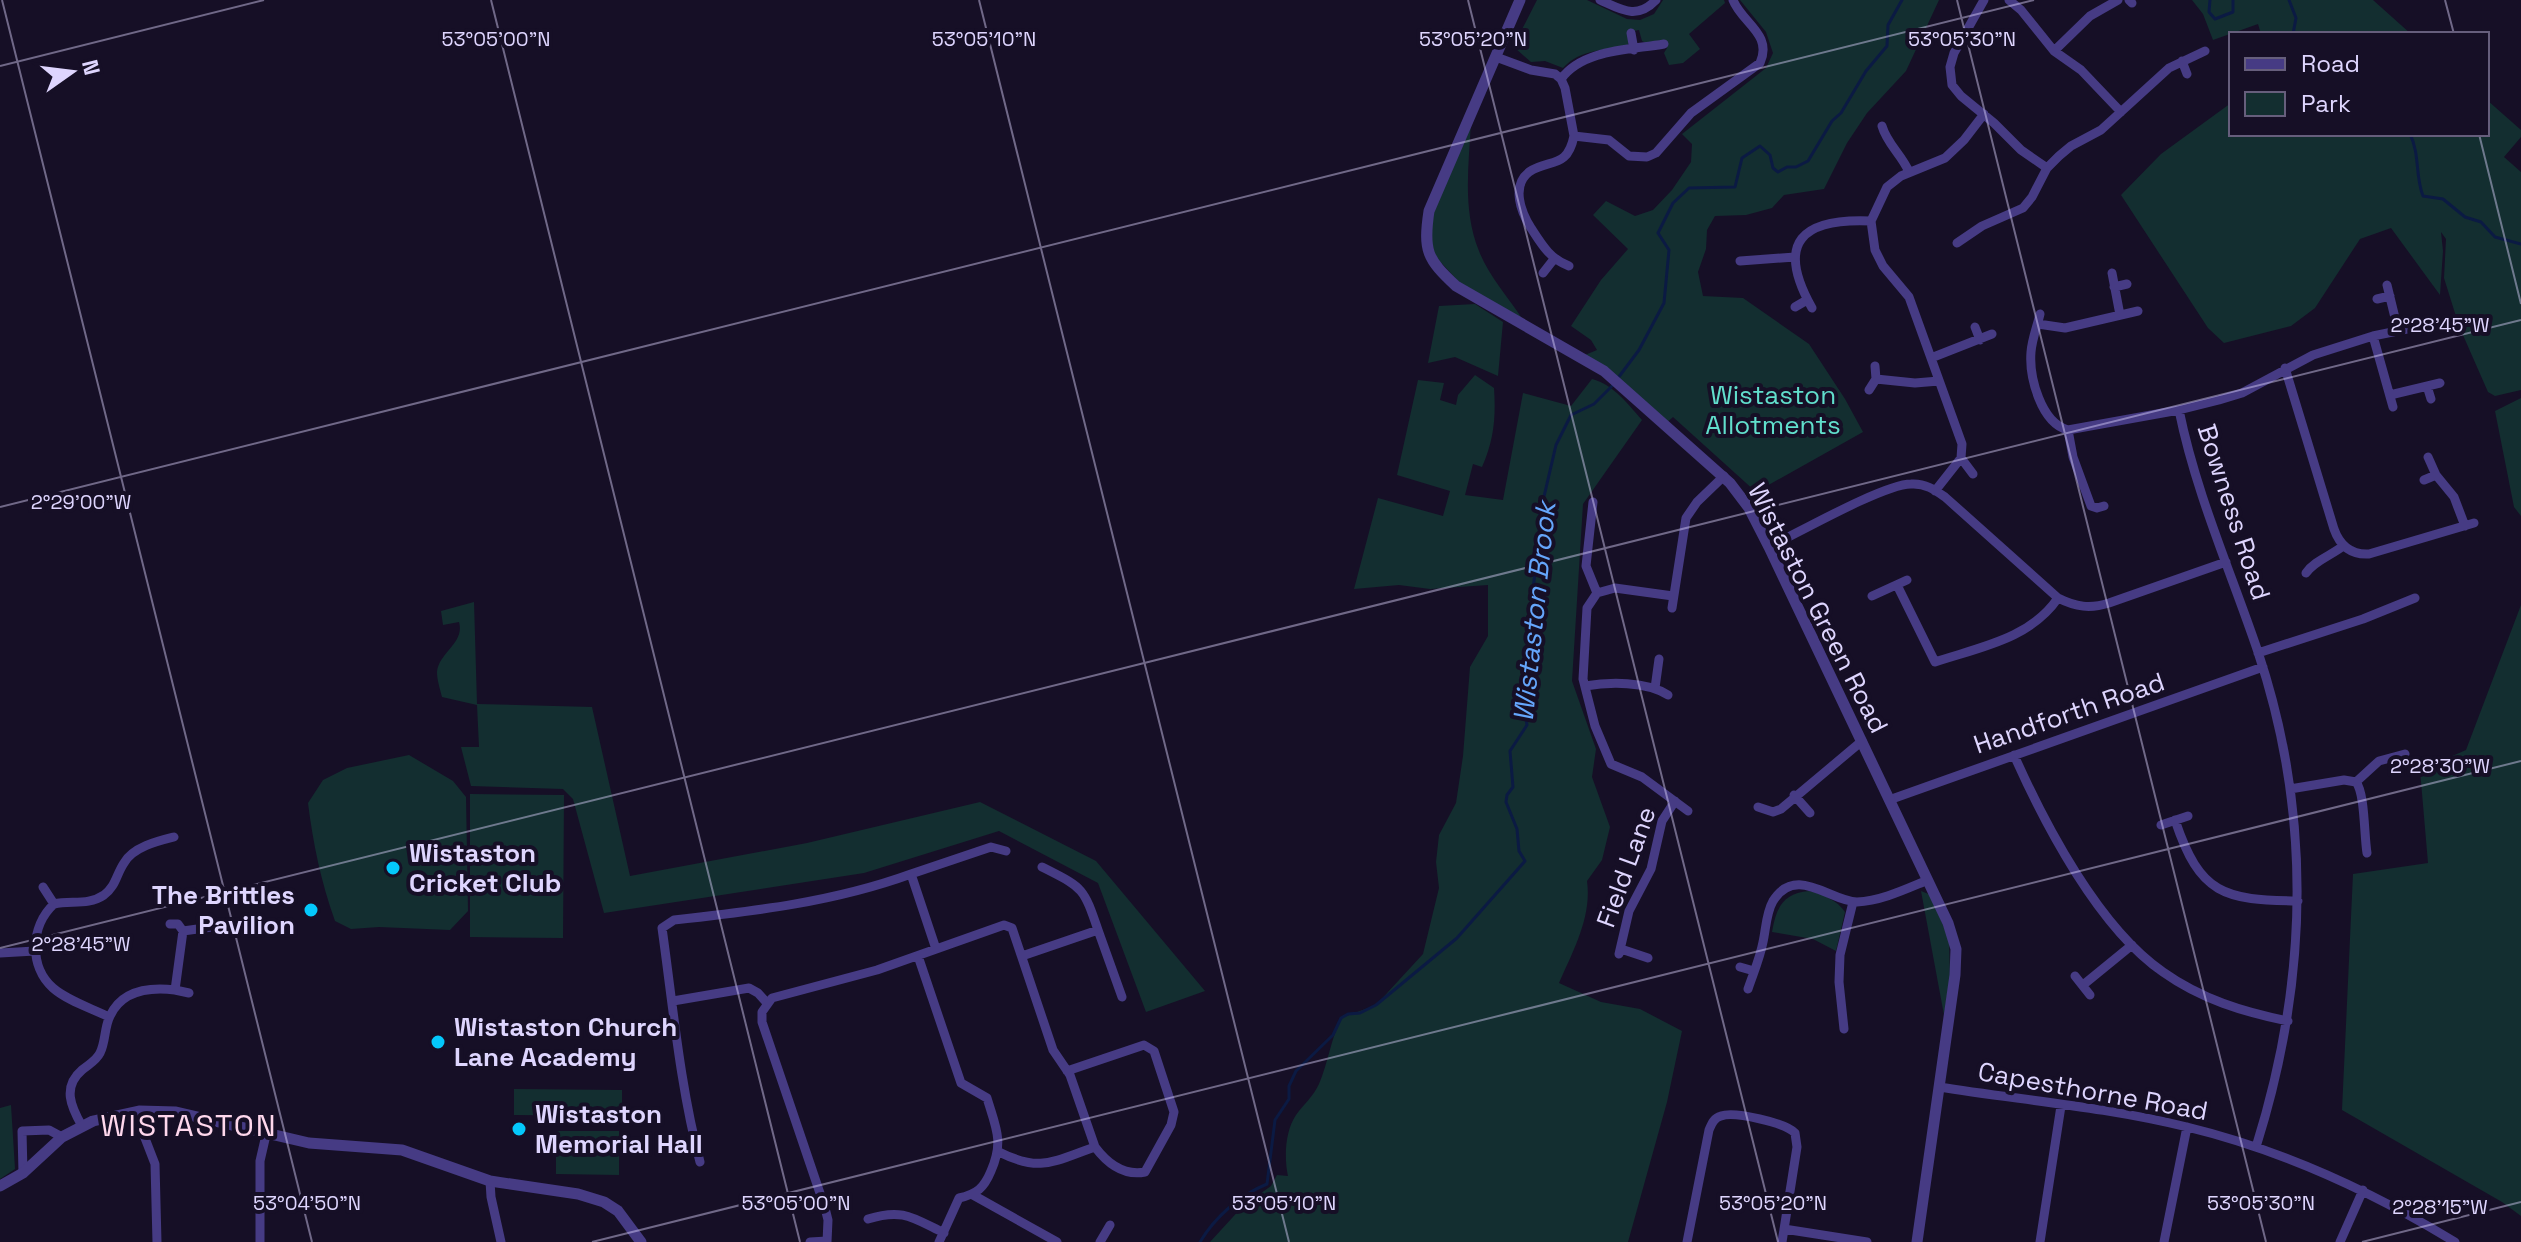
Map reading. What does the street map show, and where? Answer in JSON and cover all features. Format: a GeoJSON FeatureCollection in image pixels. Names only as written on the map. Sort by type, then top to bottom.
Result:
{"type":"FeatureCollection","features":[{"type":"Feature","properties":{"kind":"street","name":"Wistaston Green Road"},"geometry":{"type":"LineString","coordinates":[[1520,0],[1429,211],[1425,238],[1430,256],[1456,286],[1604,371],[1628,391],[1724,476],[1749,508],[1769,547],[1928,880],[1956,949],[1955,975],[1917,1242]]}},
{"type":"Feature","properties":{"kind":"street"},"geometry":{"type":"LineString","coordinates":[[1600,0],[1631,14],[1643,12],[1656,0]]}},
{"type":"Feature","properties":{"kind":"street"},"geometry":{"type":"LineString","coordinates":[[1574,136],[1609,140],[1635,158],[1656,153],[1691,113],[1760,63],[1764,46],[1761,37],[1736,9],[1733,0]]}},
{"type":"Feature","properties":{"kind":"street"},"geometry":{"type":"LineString","coordinates":[[1984,0],[1954,53],[1950,73],[1952,85],[2021,150],[2047,168]]}},
{"type":"Feature","properties":{"kind":"street"},"geometry":{"type":"LineString","coordinates":[[2009,0],[2054,51],[2091,80],[2121,112]]}},
{"type":"Feature","properties":{"kind":"street"},"geometry":{"type":"LineString","coordinates":[[2054,51],[2090,16],[2118,0]]}},
{"type":"Feature","properties":{"kind":"street"},"geometry":{"type":"LineString","coordinates":[[1631,33],[1634,50]]}},
{"type":"Feature","properties":{"kind":"street"},"geometry":{"type":"LineString","coordinates":[[1561,79],[1574,64],[1586,58],[1664,44]]}},
{"type":"Feature","properties":{"kind":"street"},"geometry":{"type":"LineString","coordinates":[[1957,243],[1982,226],[2023,208],[2047,168],[2066,149],[2101,130],[2161,74],[2205,51]]}},
{"type":"Feature","properties":{"kind":"street"},"geometry":{"type":"LineString","coordinates":[[1496,57],[1531,70],[1555,74],[1565,88],[1574,136],[1565,156],[1527,174],[1521,182],[1519,209],[1554,259],[1569,266]]}},
{"type":"Feature","properties":{"kind":"street"},"geometry":{"type":"LineString","coordinates":[[2182,61],[2187,74]]}},
{"type":"Feature","properties":{"kind":"street"},"geometry":{"type":"LineString","coordinates":[[1935,491],[1961,458],[1962,444],[1909,297],[1883,266],[1875,250],[1871,221],[1887,187],[1909,172],[1945,158],[1984,114]]}},
{"type":"Feature","properties":{"kind":"street"},"geometry":{"type":"LineString","coordinates":[[1882,126],[1909,172]]}},
{"type":"Feature","properties":{"kind":"street"},"geometry":{"type":"LineString","coordinates":[[1795,307],[1810,304],[1795,257],[1800,238],[1809,229],[1841,221],[1871,221]]}},
{"type":"Feature","properties":{"kind":"street"},"geometry":{"type":"LineString","coordinates":[[1757,245],[1758,259]]}},
{"type":"Feature","properties":{"kind":"street"},"geometry":{"type":"LineString","coordinates":[[1740,261],[1795,257]]}},
{"type":"Feature","properties":{"kind":"street"},"geometry":{"type":"LineString","coordinates":[[1543,273],[1554,259]]}},
{"type":"Feature","properties":{"kind":"street"},"geometry":{"type":"LineString","coordinates":[[2112,273],[2120,315]]}},
{"type":"Feature","properties":{"kind":"street"},"geometry":{"type":"LineString","coordinates":[[2114,287],[2127,284]]}},
{"type":"Feature","properties":{"kind":"street"},"geometry":{"type":"LineString","coordinates":[[2387,285],[2398,330]]}},
{"type":"Feature","properties":{"kind":"street"},"geometry":{"type":"LineString","coordinates":[[2377,299],[2390,296]]}},
{"type":"Feature","properties":{"kind":"street"},"geometry":{"type":"LineString","coordinates":[[2104,506],[2091,506],[2073,457],[2068,430],[2048,417],[2034,379],[2031,350],[2039,319],[2065,328],[2138,311]]}},
{"type":"Feature","properties":{"kind":"street"},"geometry":{"type":"LineString","coordinates":[[1975,327],[1980,340]]}},
{"type":"Feature","properties":{"kind":"street"},"geometry":{"type":"LineString","coordinates":[[2179,410],[2242,393],[2313,355],[2373,336],[2412,328]]}},
{"type":"Feature","properties":{"kind":"street"},"geometry":{"type":"LineString","coordinates":[[1931,358],[1992,334]]}},
{"type":"Feature","properties":{"kind":"street"},"geometry":{"type":"LineString","coordinates":[[2373,336],[2393,407]]}},
{"type":"Feature","properties":{"kind":"street"},"geometry":{"type":"LineString","coordinates":[[1869,390],[1876,379],[1875,366]]}},
{"type":"Feature","properties":{"kind":"street"},"geometry":{"type":"LineString","coordinates":[[2285,368],[2334,529],[2343,546],[2355,553],[2369,554],[2470,524],[2436,475],[2428,457]]}},
{"type":"Feature","properties":{"kind":"street"},"geometry":{"type":"LineString","coordinates":[[1876,379],[1915,383],[1939,381]]}},
{"type":"Feature","properties":{"kind":"street"},"geometry":{"type":"LineString","coordinates":[[2390,395],[2440,383]]}},
{"type":"Feature","properties":{"kind":"street"},"geometry":{"type":"LineString","coordinates":[[2427,386],[2431,399]]}},
{"type":"Feature","properties":{"kind":"street","name":"Bowness Road"},"geometry":{"type":"LineString","coordinates":[[2068,430],[2179,410],[2192,466],[2263,667],[2281,737],[2290,789],[2298,901],[2296,959],[2288,1021],[2275,1084],[2256,1147]]}},
{"type":"Feature","properties":{"kind":"street"},"geometry":{"type":"LineString","coordinates":[[1961,458],[1973,474]]}},
{"type":"Feature","properties":{"kind":"street"},"geometry":{"type":"LineString","coordinates":[[2424,480],[2436,475]]}},
{"type":"Feature","properties":{"kind":"street"},"geometry":{"type":"LineString","coordinates":[[1672,608],[1683,528],[1688,513],[1724,476]]}},
{"type":"Feature","properties":{"kind":"street"},"geometry":{"type":"LineString","coordinates":[[1769,547],[1898,486],[1920,484],[1935,491],[2058,598],[2077,606],[2096,607],[2226,562]]}},
{"type":"Feature","properties":{"kind":"street"},"geometry":{"type":"LineString","coordinates":[[1604,515],[1593,508],[1586,566],[1597,593],[1621,588],[1673,596]]}},
{"type":"Feature","properties":{"kind":"street"},"geometry":{"type":"LineString","coordinates":[[2306,573],[2311,566],[2343,546]]}},
{"type":"Feature","properties":{"kind":"street"},"geometry":{"type":"LineString","coordinates":[[1872,596],[1902,582],[1935,662],[2023,632],[2042,619],[2058,598]]}},
{"type":"Feature","properties":{"kind":"street","name":"Field Lane"},"geometry":{"type":"LineString","coordinates":[[1597,593],[1587,608],[1582,667],[1595,726],[1611,764],[1642,777],[1688,811]]}},
{"type":"Feature","properties":{"kind":"street"},"geometry":{"type":"LineString","coordinates":[[2258,653],[2415,598]]}},
{"type":"Feature","properties":{"kind":"street"},"geometry":{"type":"LineString","coordinates":[[1655,688],[1659,659]]}},
{"type":"Feature","properties":{"kind":"street","name":"Handforth Road"},"geometry":{"type":"LineString","coordinates":[[1889,800],[2263,667]]}},
{"type":"Feature","properties":{"kind":"street"},"geometry":{"type":"LineString","coordinates":[[1585,686],[1608,683],[1655,688],[1668,695]]}},
{"type":"Feature","properties":{"kind":"street"},"geometry":{"type":"LineString","coordinates":[[1758,807],[1776,812],[1862,741]]}},
{"type":"Feature","properties":{"kind":"street"},"geometry":{"type":"LineString","coordinates":[[2356,782],[2379,761],[2405,754]]}},
{"type":"Feature","properties":{"kind":"street"},"geometry":{"type":"LineString","coordinates":[[2014,755],[2035,802],[2063,851],[2132,945],[2163,972],[2199,994],[2251,1014],[2288,1021]]}},
{"type":"Feature","properties":{"kind":"street"},"geometry":{"type":"LineString","coordinates":[[2290,789],[2344,780],[2356,782],[2363,793],[2367,853]]}},
{"type":"Feature","properties":{"kind":"street"},"geometry":{"type":"LineString","coordinates":[[1794,795],[1810,813]]}},
{"type":"Feature","properties":{"kind":"street","name":"Field Lane"},"geometry":{"type":"LineString","coordinates":[[1648,958],[1620,951],[1629,911],[1651,869],[1662,821],[1675,801]]}},
{"type":"Feature","properties":{"kind":"street"},"geometry":{"type":"LineString","coordinates":[[2161,825],[2188,816]]}},
{"type":"Feature","properties":{"kind":"street"},"geometry":{"type":"LineString","coordinates":[[2175,820],[2191,861],[2216,888],[2245,900],[2298,901]]}},
{"type":"Feature","properties":{"kind":"street"},"geometry":{"type":"LineString","coordinates":[[54,904],[87,902],[104,895],[114,885],[130,856],[174,837]]}},
{"type":"Feature","properties":{"kind":"street"},"geometry":{"type":"LineString","coordinates":[[700,1162],[688,1107],[662,928],[674,920],[811,902],[845,891],[870,889],[991,847],[1006,851]]}},
{"type":"Feature","properties":{"kind":"street"},"geometry":{"type":"LineString","coordinates":[[1042,867],[1074,883],[1087,896],[1122,997]]}},
{"type":"Feature","properties":{"kind":"street"},"geometry":{"type":"LineString","coordinates":[[911,874],[936,949]]}},
{"type":"Feature","properties":{"kind":"street"},"geometry":{"type":"LineString","coordinates":[[1748,989],[1771,904],[1783,891],[1808,885],[1853,902],[1883,897],[1928,880]]}},
{"type":"Feature","properties":{"kind":"street"},"geometry":{"type":"LineString","coordinates":[[43,887],[54,904]]}},
{"type":"Feature","properties":{"kind":"street"},"geometry":{"type":"LineString","coordinates":[[1844,1029],[1839,982],[1840,955],[1853,902]]}},
{"type":"Feature","properties":{"kind":"street"},"geometry":{"type":"LineString","coordinates":[[54,904],[39,928],[35,951],[41,971],[54,988],[109,1017]]}},
{"type":"Feature","properties":{"kind":"street"},"geometry":{"type":"LineString","coordinates":[[170,924],[178,924],[183,931],[175,990]]}},
{"type":"Feature","properties":{"kind":"street"},"geometry":{"type":"LineString","coordinates":[[810,1242],[827,1242],[828,1220],[762,1022],[762,1012],[772,998],[877,970],[1004,925],[1014,932],[1053,1050],[1067,1071],[1095,1147],[1105,1161],[1133,1174],[1145,1172],[1171,1125],[1174,1112],[1154,1051],[1144,1045],[1067,1071]]}},
{"type":"Feature","properties":{"kind":"street"},"geometry":{"type":"LineString","coordinates":[[183,931],[212,927]]}},
{"type":"Feature","properties":{"kind":"street"},"geometry":{"type":"LineString","coordinates":[[1022,956],[1098,930]]}},
{"type":"Feature","properties":{"kind":"street"},"geometry":{"type":"LineString","coordinates":[[2083,985],[2132,945]]}},
{"type":"Feature","properties":{"kind":"street"},"geometry":{"type":"LineString","coordinates":[[0,953],[35,951]]}},
{"type":"Feature","properties":{"kind":"street"},"geometry":{"type":"LineString","coordinates":[[868,1219],[894,1212],[907,1215],[942,1238],[959,1198],[973,1195],[984,1187],[999,1152],[997,1130],[987,1098],[961,1083],[918,956]]}},
{"type":"Feature","properties":{"kind":"street"},"geometry":{"type":"LineString","coordinates":[[1740,967],[1754,971]]}},
{"type":"Feature","properties":{"kind":"street"},"geometry":{"type":"LineString","coordinates":[[2075,976],[2090,995]]}},
{"type":"Feature","properties":{"kind":"street"},"geometry":{"type":"LineString","coordinates":[[82,1126],[71,1105],[71,1085],[78,1074],[97,1059],[109,1017],[120,1002],[150,988],[189,993]]}},
{"type":"Feature","properties":{"kind":"street"},"geometry":{"type":"LineString","coordinates":[[673,1001],[749,988],[767,1003]]}},
{"type":"Feature","properties":{"kind":"street","name":"Capesthorne Road"},"geometry":{"type":"LineString","coordinates":[[1939,1087],[2187,1127],[2256,1147],[2363,1190],[2455,1242]]}},
{"type":"Feature","properties":{"kind":"street"},"geometry":{"type":"LineString","coordinates":[[2040,1242],[2061,1106]]}},
{"type":"Feature","properties":{"kind":"street"},"geometry":{"type":"LineString","coordinates":[[139,1111],[155,1164],[157,1242]]}},
{"type":"Feature","properties":{"kind":"street"},"geometry":{"type":"LineString","coordinates":[[0,1186],[23,1173],[62,1137],[82,1126],[107,1116],[139,1111],[176,1112],[309,1143],[402,1150],[490,1181],[578,1194],[604,1202],[625,1218],[641,1242]]}},
{"type":"Feature","properties":{"kind":"street"},"geometry":{"type":"LineString","coordinates":[[1687,1242],[1709,1130],[1715,1119],[1726,1115],[1783,1124],[1795,1133],[1797,1147],[1782,1242]]}},
{"type":"Feature","properties":{"kind":"street"},"geometry":{"type":"LineString","coordinates":[[2164,1242],[2187,1127]]}},
{"type":"Feature","properties":{"kind":"street"},"geometry":{"type":"LineString","coordinates":[[23,1173],[22,1131],[49,1130],[62,1137]]}},
{"type":"Feature","properties":{"kind":"street"},"geometry":{"type":"LineString","coordinates":[[260,1242],[260,1161],[266,1135]]}},
{"type":"Feature","properties":{"kind":"street"},"geometry":{"type":"LineString","coordinates":[[999,1152],[1020,1163],[1038,1166],[1095,1147]]}},
{"type":"Feature","properties":{"kind":"street"},"geometry":{"type":"LineString","coordinates":[[490,1181],[501,1242]]}},
{"type":"Feature","properties":{"kind":"street"},"geometry":{"type":"LineString","coordinates":[[2340,1242],[2363,1190]]}},
{"type":"Feature","properties":{"kind":"street"},"geometry":{"type":"LineString","coordinates":[[973,1195],[1057,1242]]}},
{"type":"Feature","properties":{"kind":"street"},"geometry":{"type":"LineString","coordinates":[[1100,1242],[1110,1225]]}},
{"type":"Feature","properties":{"kind":"street"},"geometry":{"type":"LineString","coordinates":[[1784,1229],[1867,1242]]}},
{"type":"Feature","properties":{"kind":"green space"},"geometry":{"type":"Polygon","coordinates":[[[1537,0],[1587,0],[1627,19],[1640,20],[1654,14],[1663,0],[1724,0],[1725,3],[1689,34],[1700,49],[1683,63],[1669,65],[1664,53],[1666,42],[1648,44],[1642,41],[1639,30],[1629,32],[1628,46],[1585,54],[1563,68],[1545,61],[1531,62],[1515,48],[1537,0]]]}},
{"type":"Feature","properties":{"kind":"green space","name":"Wistaston Allotments"},"geometry":{"type":"Polygon","coordinates":[[[1740,0],[1939,0],[1906,71],[1867,113],[1847,143],[1824,189],[1784,195],[1772,208],[1746,215],[1715,216],[1707,230],[1706,249],[1698,272],[1703,296],[1743,298],[1809,344],[1863,432],[1756,492],[1673,417],[1664,425],[1580,357],[1597,350],[1591,340],[1571,326],[1601,280],[1628,249],[1593,215],[1606,201],[1635,216],[1653,210],[1672,190],[1691,162],[1692,144],[1682,134],[1766,68],[1773,53],[1766,32],[1740,0]]]}},
{"type":"Feature","properties":{"kind":"green space"},"geometry":{"type":"Polygon","coordinates":[[[2192,0],[2373,0],[2409,32],[2260,32],[2258,24],[2213,40],[2203,14],[2192,0]]]}},
{"type":"Feature","properties":{"kind":"green space"},"geometry":{"type":"Polygon","coordinates":[[[2489,102],[2521,130],[2521,137],[2504,157],[2521,172],[2521,390],[2495,396],[2488,392],[2459,326],[2444,278],[2446,239],[2441,232],[2440,295],[2391,228],[2360,239],[2315,308],[2291,326],[2224,343],[2208,328],[2121,195],[2161,154],[2229,104],[2229,136],[2489,136],[2489,102]]]}},
{"type":"Feature","properties":{"kind":"green space"},"geometry":{"type":"Polygon","coordinates":[[[1471,121],[1468,203],[1474,235],[1488,269],[1523,320],[1461,284],[1434,255],[1430,237],[1434,211],[1471,121]]]}},
{"type":"Feature","properties":{"kind":"green space"},"geometry":{"type":"Polygon","coordinates":[[[1475,304],[1503,322],[1498,376],[1455,357],[1428,363],[1439,306],[1475,304]]]}},
{"type":"Feature","properties":{"kind":"green space"},"geometry":{"type":"Polygon","coordinates":[[[1475,375],[1494,388],[1494,419],[1486,457],[1482,467],[1473,464],[1465,495],[1503,500],[1523,393],[1571,406],[1592,379],[1614,390],[1642,420],[1583,504],[1572,681],[1596,749],[1592,777],[1610,827],[1602,860],[1587,881],[1584,921],[1559,983],[1601,1002],[1640,1009],[1682,1031],[1667,1102],[1628,1242],[1210,1242],[1243,1206],[1271,1186],[1277,1175],[1288,1176],[1286,1153],[1290,1129],[1296,1115],[1319,1084],[1341,1018],[1376,1005],[1423,954],[1439,888],[1436,862],[1439,835],[1456,803],[1470,667],[1488,636],[1488,585],[1430,589],[1399,585],[1354,589],[1378,498],[1443,516],[1450,491],[1397,475],[1418,380],[1444,383],[1440,400],[1456,405],[1458,395],[1475,375]]]}},
{"type":"Feature","properties":{"kind":"green space"},"geometry":{"type":"Polygon","coordinates":[[[2521,398],[2521,516],[2514,507],[2495,411],[2521,398]]]}},
{"type":"Feature","properties":{"kind":"green space"},"geometry":{"type":"Polygon","coordinates":[[[474,602],[477,704],[592,707],[630,876],[807,843],[980,802],[1096,861],[1205,991],[1146,1012],[1098,883],[999,831],[864,873],[604,913],[573,799],[563,789],[471,786],[461,747],[479,747],[477,705],[442,697],[437,672],[460,629],[459,622],[443,625],[441,611],[474,602]]]}},
{"type":"Feature","properties":{"kind":"green space"},"geometry":{"type":"Polygon","coordinates":[[[2521,605],[2521,1216],[2342,1110],[2353,874],[2428,863],[2420,770],[2466,750],[2521,605]]]}},
{"type":"Feature","properties":{"kind":"green space","name":"Wistaston Cricket Club"},"geometry":{"type":"Polygon","coordinates":[[[409,755],[453,781],[466,797],[468,911],[450,930],[351,929],[335,921],[318,862],[308,803],[323,780],[347,768],[409,755]]]}},
{"type":"Feature","properties":{"kind":"green space"},"geometry":{"type":"Polygon","coordinates":[[[470,794],[564,795],[563,938],[470,937],[470,794]]]}},
{"type":"Feature","properties":{"kind":"green space"},"geometry":{"type":"Polygon","coordinates":[[[1809,891],[1829,898],[1845,912],[1836,951],[1813,939],[1772,932],[1782,903],[1793,895],[1809,891]]]}},
{"type":"Feature","properties":{"kind":"green space"},"geometry":{"type":"Polygon","coordinates":[[[1921,891],[1931,895],[1949,940],[1950,977],[1944,1015],[1921,891]]]}},
{"type":"Feature","properties":{"kind":"green space"},"geometry":{"type":"Polygon","coordinates":[[[514,1089],[622,1090],[622,1116],[514,1115],[514,1089]]]}},
{"type":"Feature","properties":{"kind":"green space"},"geometry":{"type":"Polygon","coordinates":[[[11,1105],[15,1169],[0,1179],[0,1108],[11,1105]]]}},
{"type":"Feature","properties":{"kind":"green space"},"geometry":{"type":"Polygon","coordinates":[[[556,1131],[619,1131],[619,1175],[556,1174],[556,1131]]]}},
{"type":"Feature","properties":{"kind":"waterway","name":"Wistaston Brook"},"geometry":{"type":"LineString","coordinates":[[1200,1242],[1229,1208],[1267,1184],[1275,1120],[1289,1099],[1289,1086],[1296,1071],[1333,1035],[1341,1018],[1376,1005],[1457,938],[1525,861],[1519,851],[1517,829],[1506,802],[1513,787],[1510,751],[1527,725],[1522,693],[1533,663],[1536,605],[1533,589],[1540,562],[1539,518],[1556,445],[1571,415],[1594,404],[1612,386],[1639,350],[1664,303],[1669,250],[1658,233],[1673,203],[1689,188],[1735,187],[1742,158],[1760,146],[1770,155],[1773,168],[1778,172],[1808,161],[1866,71],[1887,46],[1888,25],[1902,0]]}},
{"type":"Feature","properties":{"kind":"waterway"},"geometry":{"type":"LineString","coordinates":[[2210,0],[2209,12],[2215,19],[2233,12],[2233,0]]}},
{"type":"Feature","properties":{"kind":"waterway"},"geometry":{"type":"LineString","coordinates":[[2289,0],[2296,18],[2293,32]]}},
{"type":"Feature","properties":{"kind":"waterway"},"geometry":{"type":"LineString","coordinates":[[2411,136],[2423,196],[2443,199],[2465,217],[2481,222],[2495,237],[2521,244]]}},
{"type":"Feature","properties":{"kind":"place","name":"Wistaston Cricket Club"},"geometry":{"type":"Point","coordinates":[393,868]}},
{"type":"Feature","properties":{"kind":"place","name":"The Brittles Pavilion"},"geometry":{"type":"Point","coordinates":[311,910]}},
{"type":"Feature","properties":{"kind":"place","name":"Wistaston Church Lane Academy"},"geometry":{"type":"Point","coordinates":[438,1042]}},
{"type":"Feature","properties":{"kind":"place","name":"Wistaston Memorial Hall"},"geometry":{"type":"Point","coordinates":[519,1129]}},
{"type":"Feature","properties":{"kind":"district","name":"WISTASTON"},"geometry":{"type":"Point","coordinates":[189,1125]}}]}
